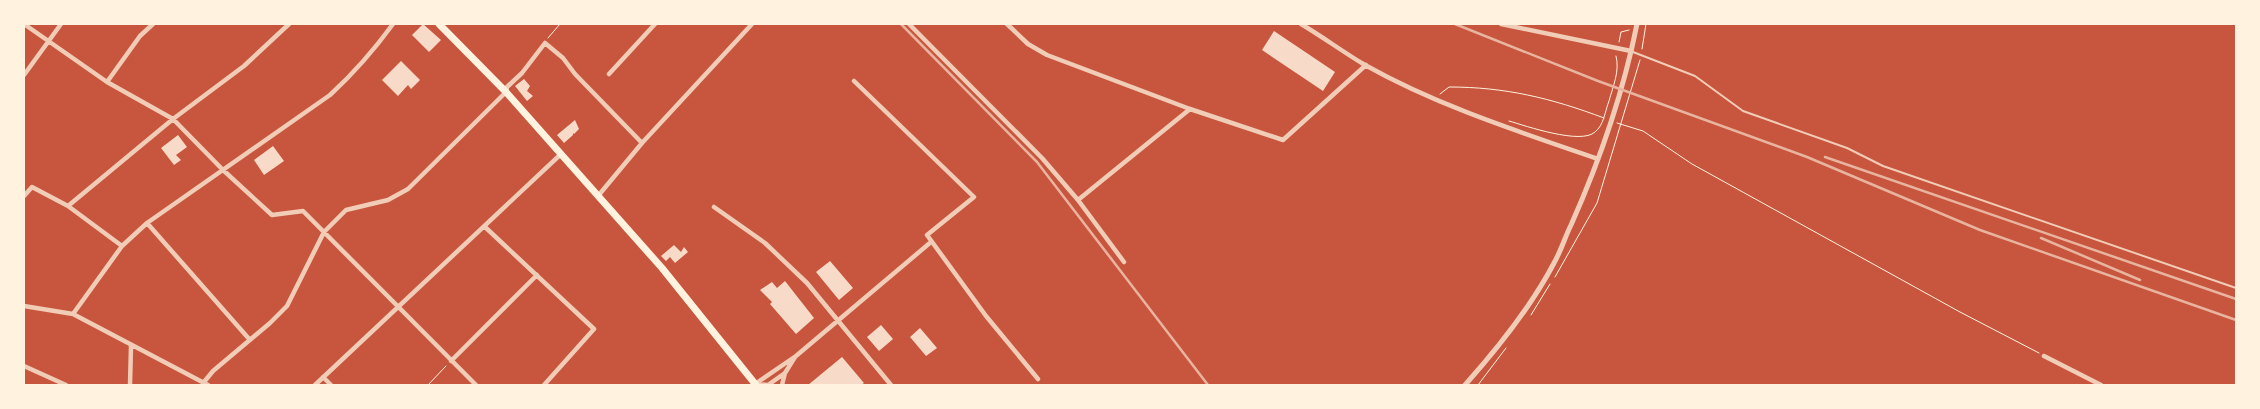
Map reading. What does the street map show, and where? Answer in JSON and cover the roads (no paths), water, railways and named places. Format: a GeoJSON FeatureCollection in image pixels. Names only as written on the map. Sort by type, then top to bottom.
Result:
{"type":"FeatureCollection","features":[{"type":"Feature","properties":{"kind":"main road"},"geometry":{"type":"LineString","coordinates":[[439,24],[506,92],[662,268],[756,385]]}},
{"type":"Feature","properties":{"kind":"street"},"geometry":{"type":"LineString","coordinates":[[24,24],[107,82],[173,120],[272,215],[303,211],[476,385]]}},
{"type":"Feature","properties":{"kind":"street"},"geometry":{"type":"LineString","coordinates":[[24,75],[61,24]]}},
{"type":"Feature","properties":{"kind":"street"},"geometry":{"type":"LineString","coordinates":[[107,82],[140,36],[153,24]]}},
{"type":"Feature","properties":{"kind":"street"},"geometry":{"type":"LineString","coordinates":[[73,314],[122,246],[147,223],[330,96],[359,68],[394,24]]}},
{"type":"Feature","properties":{"kind":"street"},"geometry":{"type":"LineString","coordinates":[[609,74],[655,24]]}},
{"type":"Feature","properties":{"kind":"street"},"geometry":{"type":"LineString","coordinates":[[598,196],[642,143],[752,24]]}},
{"type":"Feature","properties":{"kind":"street"},"geometry":{"type":"LineString","coordinates":[[909,24],[1042,158],[1078,200],[1124,262]]}},
{"type":"Feature","properties":{"kind":"street"},"geometry":{"type":"LineString","coordinates":[[1007,24],[1028,44],[1047,55],[1190,109],[1283,140],[1366,65]]}},
{"type":"Feature","properties":{"kind":"street"},"geometry":{"type":"LineString","coordinates":[[1301,24],[1366,65],[1473,114],[1598,159]]}},
{"type":"Feature","properties":{"kind":"street"},"geometry":{"type":"LineString","coordinates":[[1501,24],[1632,52]]}},
{"type":"Feature","properties":{"kind":"street"},"geometry":{"type":"LineString","coordinates":[[1465,385],[1500,343],[1555,263],[1598,159],[1626,78],[1637,24]]}},
{"type":"Feature","properties":{"kind":"street"},"geometry":{"type":"LineString","coordinates":[[68,206],[173,120],[244,66],[286,25]]}},
{"type":"Feature","properties":{"kind":"street"},"geometry":{"type":"LineString","coordinates":[[24,306],[73,314],[206,384],[213,371],[270,324],[287,306],[324,232],[346,210],[388,200],[408,189],[506,92],[507,87],[522,73],[545,43],[563,58],[575,74],[642,143]]}},
{"type":"Feature","properties":{"kind":"street"},"geometry":{"type":"LineString","coordinates":[[854,81],[974,197],[927,235],[986,316],[1038,379]]}},
{"type":"Feature","properties":{"kind":"street"},"geometry":{"type":"LineString","coordinates":[[1078,200],[1190,109]]}},
{"type":"Feature","properties":{"kind":"street"},"geometry":{"type":"LineString","coordinates":[[315,385],[561,154]]}},
{"type":"Feature","properties":{"kind":"street"},"geometry":{"type":"LineString","coordinates":[[24,196],[32,187],[68,206],[122,246]]}},
{"type":"Feature","properties":{"kind":"street"},"geometry":{"type":"LineString","coordinates":[[714,207],[765,242],[807,284],[891,385]]}},
{"type":"Feature","properties":{"kind":"street"},"geometry":{"type":"LineString","coordinates":[[147,223],[250,340]]}},
{"type":"Feature","properties":{"kind":"street"},"geometry":{"type":"LineString","coordinates":[[485,227],[594,329],[544,385]]}},
{"type":"Feature","properties":{"kind":"street"},"geometry":{"type":"LineString","coordinates":[[756,385],[796,356],[931,242]]}},
{"type":"Feature","properties":{"kind":"street"},"geometry":{"type":"LineString","coordinates":[[451,361],[537,275]]}},
{"type":"Feature","properties":{"kind":"street"},"geometry":{"type":"LineString","coordinates":[[130,385],[131,346]]}},
{"type":"Feature","properties":{"kind":"street"},"geometry":{"type":"LineString","coordinates":[[782,385],[786,373],[796,356]]}},
{"type":"Feature","properties":{"kind":"street"},"geometry":{"type":"LineString","coordinates":[[2044,356],[2101,385]]}},
{"type":"Feature","properties":{"kind":"street"},"geometry":{"type":"LineString","coordinates":[[24,366],[66,385]]}},
{"type":"Feature","properties":{"kind":"street"},"geometry":{"type":"LineString","coordinates":[[756,385],[768,385],[786,373]]}},
{"type":"Feature","properties":{"kind":"street"},"geometry":{"type":"LineString","coordinates":[[323,377],[331,385]]}},
{"type":"Feature","properties":{"kind":"lane"},"geometry":{"type":"LineString","coordinates":[[1632,52],[1695,76],[1743,111],[1847,148],[1892,170],[2236,288]]}},
{"type":"Feature","properties":{"kind":"railway"},"geometry":{"type":"LineString","coordinates":[[901,24],[1037,162],[1208,385]]}},
{"type":"Feature","properties":{"kind":"railway"},"geometry":{"type":"LineString","coordinates":[[1455,24],[1598,81],[1807,157],[1980,230],[2236,320]]}},
{"type":"Feature","properties":{"kind":"railway"},"geometry":{"type":"LineString","coordinates":[[1825,157],[2236,299]]}},
{"type":"Feature","properties":{"kind":"railway"},"geometry":{"type":"LineString","coordinates":[[2041,238],[2140,280]]}}]}
